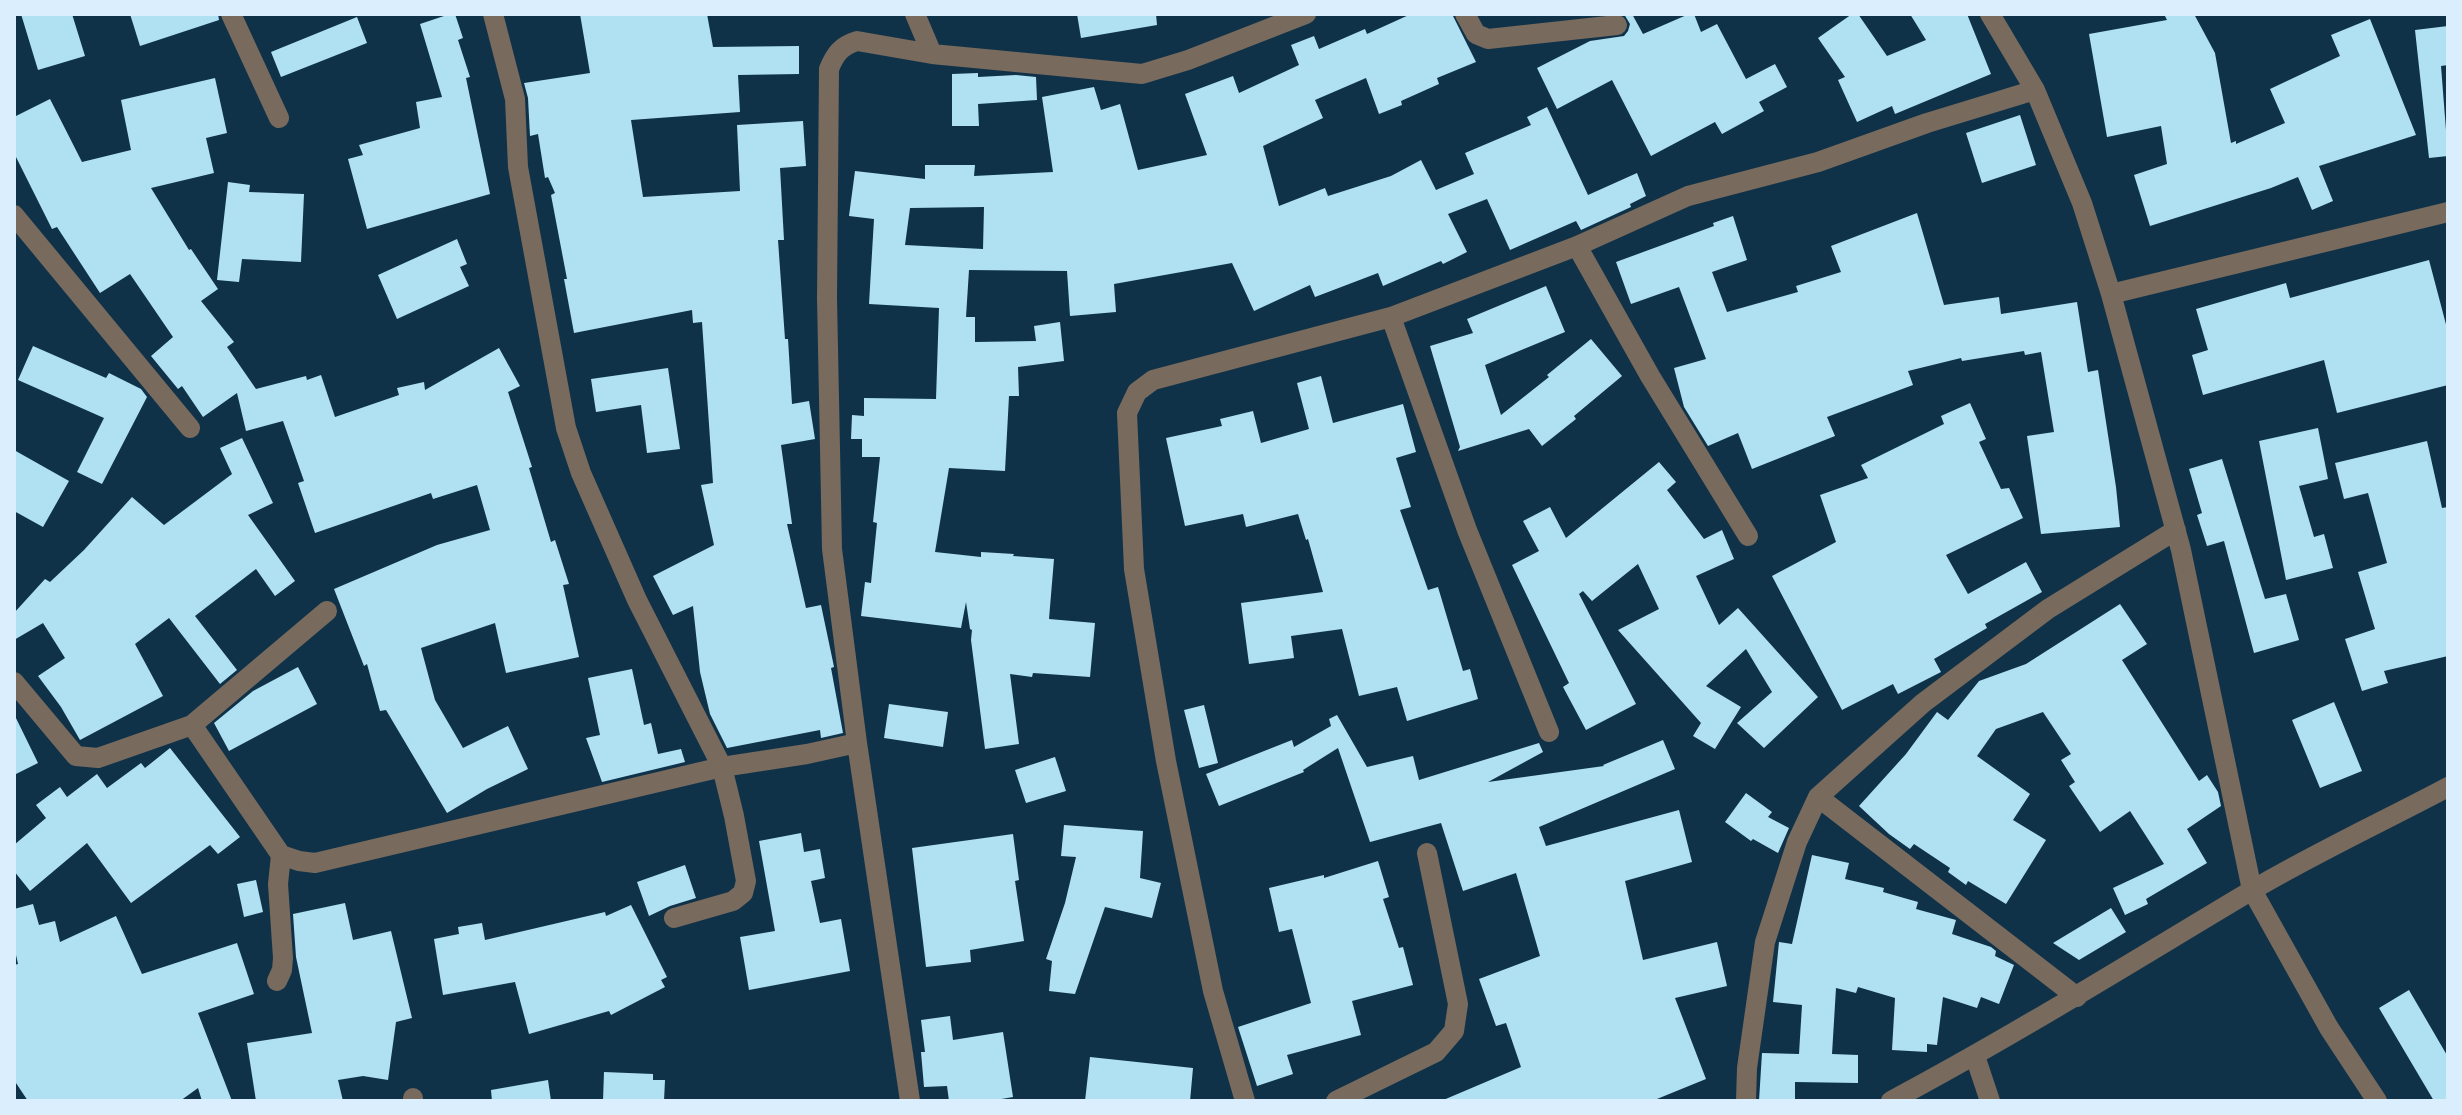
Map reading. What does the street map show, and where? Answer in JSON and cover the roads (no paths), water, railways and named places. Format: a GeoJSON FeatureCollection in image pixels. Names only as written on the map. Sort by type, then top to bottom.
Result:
{"type":"FeatureCollection","features":[{"type":"Feature","properties":{"kind":"street"},"geometry":{"type":"LineString","coordinates":[[231,14],[279,118]]}},
{"type":"Feature","properties":{"kind":"street"},"geometry":{"type":"LineString","coordinates":[[493,14],[515,99],[518,167],[566,428],[581,473],[637,600],[722,767],[746,881],[743,893],[733,901],[674,918]]}},
{"type":"Feature","properties":{"kind":"street"},"geometry":{"type":"LineString","coordinates":[[915,14],[932,54]]}},
{"type":"Feature","properties":{"kind":"street"},"geometry":{"type":"LineString","coordinates":[[910,1101],[832,549],[827,298],[829,69],[835,54],[846,44],[857,41],[932,54],[1142,74],[1188,60],[1306,14]]}},
{"type":"Feature","properties":{"kind":"street"},"geometry":{"type":"LineString","coordinates":[[1465,14],[1476,34],[1488,39],[1617,25]]}},
{"type":"Feature","properties":{"kind":"street"},"geometry":{"type":"LineString","coordinates":[[1990,14],[2035,90],[2082,203],[2111,294],[2176,530],[2252,890],[2329,1028],[2377,1101]]}},
{"type":"Feature","properties":{"kind":"street"},"geometry":{"type":"LineString","coordinates":[[1245,1101],[1213,991],[1166,761],[1134,569],[1127,413],[1137,392],[1153,380],[1391,317],[1577,246],[1688,196],[1818,162],[1927,123],[2035,90]]}},
{"type":"Feature","properties":{"kind":"street"},"geometry":{"type":"LineString","coordinates":[[2111,294],[2448,212]]}},
{"type":"Feature","properties":{"kind":"street"},"geometry":{"type":"LineString","coordinates":[[14,215],[190,428]]}},
{"type":"Feature","properties":{"kind":"street"},"geometry":{"type":"LineString","coordinates":[[1577,246],[1650,376],[1748,536]]}},
{"type":"Feature","properties":{"kind":"street"},"geometry":{"type":"LineString","coordinates":[[1391,317],[1467,530],[1549,732]]}},
{"type":"Feature","properties":{"kind":"street"},"geometry":{"type":"LineString","coordinates":[[1746,1101],[1747,1068],[1765,942],[1797,842],[1818,797],[1923,703],[2048,609],[2176,530]]}},
{"type":"Feature","properties":{"kind":"street"},"geometry":{"type":"LineString","coordinates":[[14,682],[76,756],[98,758],[192,725],[327,611]]}},
{"type":"Feature","properties":{"kind":"street"},"geometry":{"type":"LineString","coordinates":[[192,725],[281,855],[315,863],[722,767],[857,743]]}},
{"type":"Feature","properties":{"kind":"street"},"geometry":{"type":"LineString","coordinates":[[1891,1101],[2077,997],[2252,890],[2448,787]]}},
{"type":"Feature","properties":{"kind":"street"},"geometry":{"type":"LineString","coordinates":[[1818,797],[2077,997]]}},
{"type":"Feature","properties":{"kind":"street"},"geometry":{"type":"LineString","coordinates":[[1336,1101],[1436,1052],[1454,1031],[1458,1004],[1427,853]]}},
{"type":"Feature","properties":{"kind":"street"},"geometry":{"type":"LineString","coordinates":[[277,981],[283,958],[278,884],[281,855]]}},
{"type":"Feature","properties":{"kind":"street"},"geometry":{"type":"LineString","coordinates":[[1975,1056],[1990,1101]]}}]}
